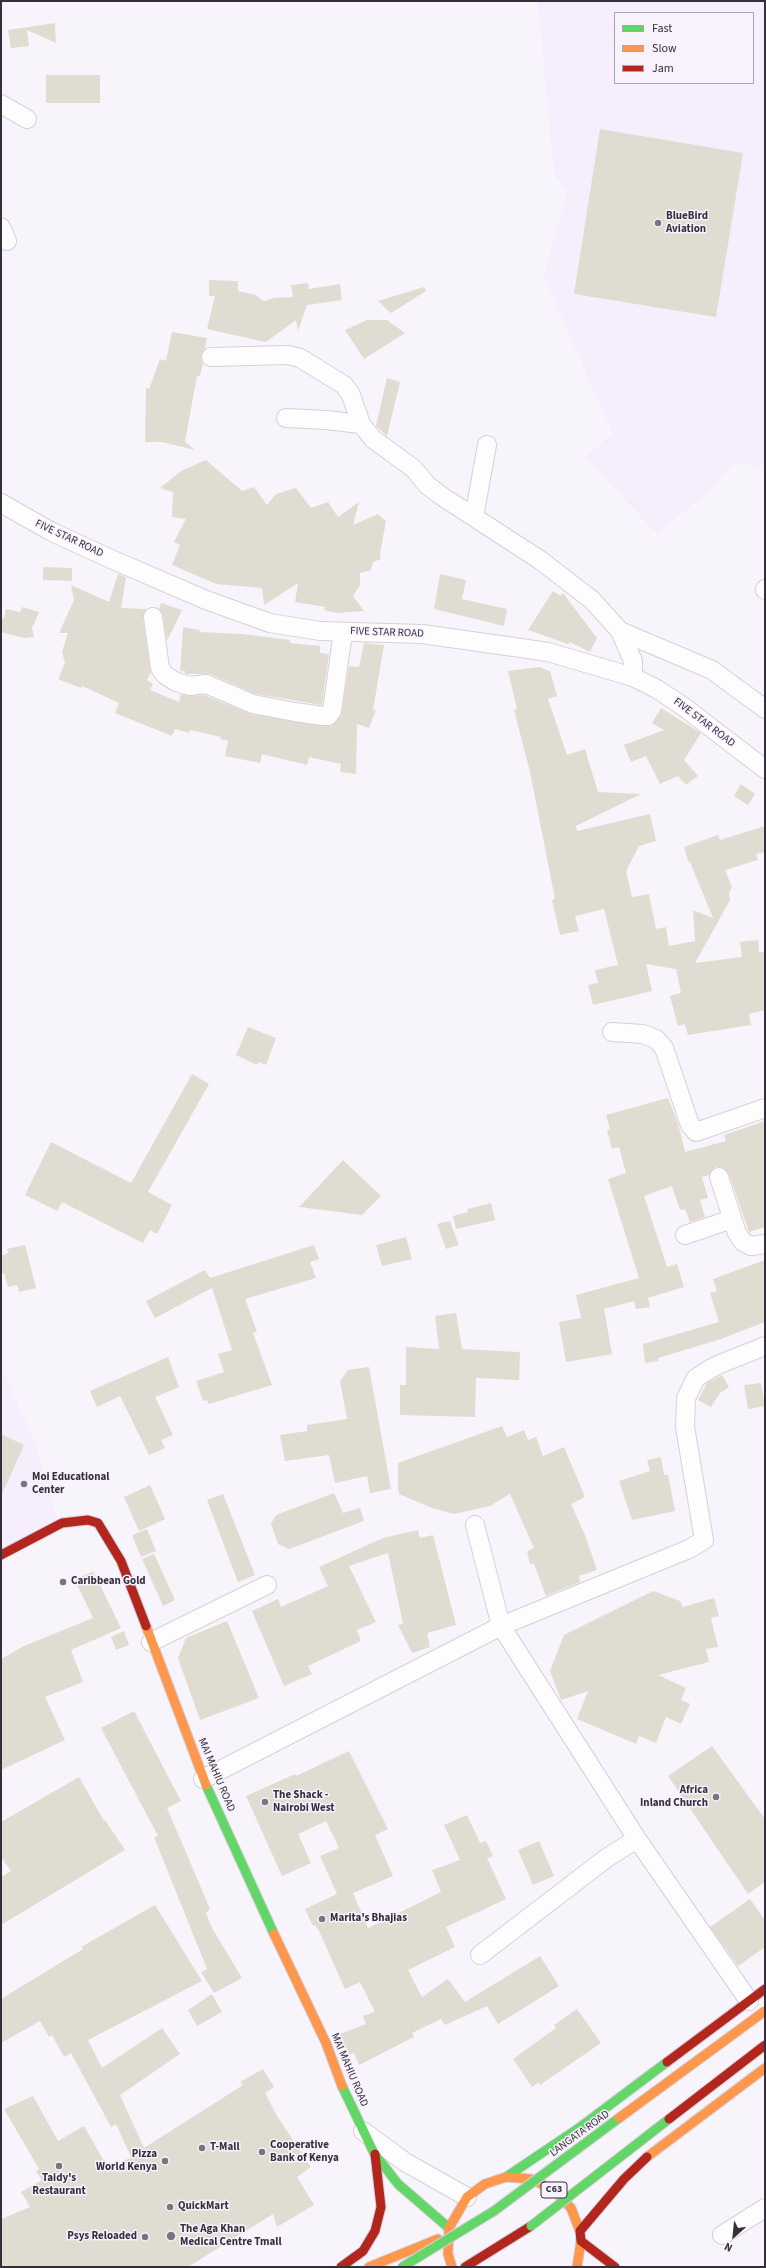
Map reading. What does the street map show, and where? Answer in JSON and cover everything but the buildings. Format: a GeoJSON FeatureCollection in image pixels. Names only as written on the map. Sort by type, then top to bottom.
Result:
{"type":"FeatureCollection","features":[{"type":"Feature","properties":{"kind":"main road","name":"MAI MAHIU ROAD"},"geometry":{"type":"LineString","coordinates":[[1,1555],[62,1523],[79,1520],[98,1522],[121,1561],[203,1779],[308,2010],[326,2043],[346,2096],[374,2153]]}},
{"type":"Feature","properties":{"kind":"main road","name":"LANGATA ROAD"},"geometry":{"type":"LineString","coordinates":[[506,2177],[579,2128],[765,1990]]}},
{"type":"Feature","properties":{"kind":"main road","name":"LANGATA ROAD"},"geometry":{"type":"LineString","coordinates":[[402,2267],[494,2211],[765,2011]]}},
{"type":"Feature","properties":{"kind":"main road"},"geometry":{"type":"LineString","coordinates":[[465,2267],[531,2226],[765,2045]]}},
{"type":"Feature","properties":{"kind":"main road"},"geometry":{"type":"LineString","coordinates":[[614,2267],[580,2236],[624,2179],[649,2155],[765,2068]]}},
{"type":"Feature","properties":{"kind":"main road"},"geometry":{"type":"LineString","coordinates":[[374,2153],[398,2184],[448,2231],[448,2254],[452,2267]]}},
{"type":"Feature","properties":{"kind":"main road"},"geometry":{"type":"LineString","coordinates":[[341,2267],[363,2251],[375,2231],[381,2207],[374,2153]]}},
{"type":"Feature","properties":{"kind":"main road","name":"C63"},"geometry":{"type":"LineString","coordinates":[[448,2231],[467,2197],[485,2184],[506,2177],[531,2179],[554,2190],[571,2208],[580,2236],[580,2257],[577,2267]]}},
{"type":"Feature","properties":{"kind":"main road"},"geometry":{"type":"LineString","coordinates":[[369,2267],[448,2231]]}},
{"type":"Feature","properties":{"kind":"street"},"geometry":{"type":"LineString","coordinates":[[1,104],[27,119]]}},
{"type":"Feature","properties":{"kind":"street"},"geometry":{"type":"LineString","coordinates":[[211,357],[275,355],[300,358],[349,390],[360,424],[366,433],[414,469],[427,484],[540,560],[586,595],[620,631],[632,661],[633,677]]}},
{"type":"Feature","properties":{"kind":"street"},"geometry":{"type":"LineString","coordinates":[[286,418],[326,420],[360,424]]}},
{"type":"Feature","properties":{"kind":"street"},"geometry":{"type":"LineString","coordinates":[[474,517],[488,445]]}},
{"type":"Feature","properties":{"kind":"street","name":"FIVE STAR ROAD"},"geometry":{"type":"LineString","coordinates":[[1,503],[52,532],[213,602],[270,623],[299,629],[422,634],[528,649],[548,652],[633,677],[657,689],[684,707],[765,769]]}},
{"type":"Feature","properties":{"kind":"street"},"geometry":{"type":"LineString","coordinates":[[153,617],[160,668],[164,675],[176,682],[190,686],[206,684],[253,704],[323,716],[328,716],[332,712],[344,632]]}},
{"type":"Feature","properties":{"kind":"street"},"geometry":{"type":"LineString","coordinates":[[620,631],[712,670],[765,709]]}},
{"type":"Feature","properties":{"kind":"street"},"geometry":{"type":"LineString","coordinates":[[612,1032],[643,1034],[656,1039],[664,1048],[690,1125],[696,1132],[765,1108]]}},
{"type":"Feature","properties":{"kind":"street"},"geometry":{"type":"LineString","coordinates":[[719,1177],[737,1233],[743,1242],[751,1246],[765,1244]]}},
{"type":"Feature","properties":{"kind":"street"},"geometry":{"type":"LineString","coordinates":[[685,1235],[732,1219]]}},
{"type":"Feature","properties":{"kind":"street"},"geometry":{"type":"LineString","coordinates":[[203,1779],[501,1626],[689,1549],[704,1540],[685,1427],[686,1398],[696,1378],[715,1366],[765,1346]]}},
{"type":"Feature","properties":{"kind":"street"},"geometry":{"type":"LineString","coordinates":[[475,1525],[501,1626],[637,1839],[749,2001]]}},
{"type":"Feature","properties":{"kind":"street"},"geometry":{"type":"LineString","coordinates":[[151,1642],[267,1585]]}},
{"type":"Feature","properties":{"kind":"street"},"geometry":{"type":"LineString","coordinates":[[480,1954],[608,1857],[637,1839]]}},
{"type":"Feature","properties":{"kind":"street"},"geometry":{"type":"LineString","coordinates":[[362,2130],[405,2162],[467,2197]]}},
{"type":"Feature","properties":{"kind":"street"},"geometry":{"type":"LineString","coordinates":[[722,2235],[765,2208]]}},
{"type":"Feature","properties":{"kind":"shaded area"},"geometry":{"type":"Polygon","coordinates":[[[538,1],[765,1],[765,468],[735,462],[705,494],[657,534],[585,457],[613,434],[544,277],[567,191],[554,172],[538,1]]]}},
{"type":"Feature","properties":{"kind":"shaded area","name":"Moi Educational Center"},"geometry":{"type":"Polygon","coordinates":[[[1,1367],[35,1443],[59,1525],[1,1551],[1,1367]]]}},
{"type":"Feature","properties":{"kind":"traffic: fast"},"geometry":{"type":"LineString","coordinates":[[206,1785],[274,1934]]}},
{"type":"Feature","properties":{"kind":"traffic: fast"},"geometry":{"type":"LineString","coordinates":[[506,2177],[579,2128],[667,2062]]}},
{"type":"Feature","properties":{"kind":"traffic: fast"},"geometry":{"type":"LineString","coordinates":[[342,2086],[374,2153],[398,2184],[449,2228]]}},
{"type":"Feature","properties":{"kind":"traffic: fast"},"geometry":{"type":"LineString","coordinates":[[402,2267],[494,2211],[619,2118]]}},
{"type":"Feature","properties":{"kind":"traffic: fast"},"geometry":{"type":"LineString","coordinates":[[531,2226],[669,2119]]}},
{"type":"Feature","properties":{"kind":"traffic: slow"},"geometry":{"type":"LineString","coordinates":[[146,1626],[206,1785]]}},
{"type":"Feature","properties":{"kind":"traffic: slow"},"geometry":{"type":"LineString","coordinates":[[274,1934],[326,2043],[342,2086]]}},
{"type":"Feature","properties":{"kind":"traffic: slow"},"geometry":{"type":"LineString","coordinates":[[619,2118],[765,2011]]}},
{"type":"Feature","properties":{"kind":"traffic: slow"},"geometry":{"type":"LineString","coordinates":[[647,2157],[765,2068]]}},
{"type":"Feature","properties":{"kind":"traffic: slow"},"geometry":{"type":"LineString","coordinates":[[452,2267],[448,2254],[449,2228],[467,2197],[485,2184],[506,2177],[531,2179],[554,2190],[571,2208],[580,2231]]}},
{"type":"Feature","properties":{"kind":"traffic: slow"},"geometry":{"type":"LineString","coordinates":[[369,2267],[438,2239]]}},
{"type":"Feature","properties":{"kind":"traffic: slow"},"geometry":{"type":"LineString","coordinates":[[577,2267],[581,2241]]}},
{"type":"Feature","properties":{"kind":"traffic: jam"},"geometry":{"type":"LineString","coordinates":[[1,1555],[62,1523],[88,1520],[98,1523],[121,1561],[146,1626]]}},
{"type":"Feature","properties":{"kind":"traffic: jam"},"geometry":{"type":"LineString","coordinates":[[667,2062],[765,1989]]}},
{"type":"Feature","properties":{"kind":"traffic: jam"},"geometry":{"type":"LineString","coordinates":[[669,2119],[765,2045]]}},
{"type":"Feature","properties":{"kind":"traffic: jam"},"geometry":{"type":"LineString","coordinates":[[341,2267],[363,2251],[375,2231],[381,2207],[375,2154]]}},
{"type":"Feature","properties":{"kind":"traffic: jam"},"geometry":{"type":"LineString","coordinates":[[615,2267],[581,2241],[580,2231],[624,2179],[647,2157]]}},
{"type":"Feature","properties":{"kind":"traffic: jam"},"geometry":{"type":"LineString","coordinates":[[465,2267],[531,2226]]}},
{"type":"Feature","properties":{"kind":"place","name":"BlueBird Aviation"},"geometry":{"type":"Point","coordinates":[658,223]}},
{"type":"Feature","properties":{"kind":"place","name":"Moi Educational Center"},"geometry":{"type":"Point","coordinates":[24,1484]}},
{"type":"Feature","properties":{"kind":"place","name":"Caribbean Gold"},"geometry":{"type":"Point","coordinates":[63,1582]}},
{"type":"Feature","properties":{"kind":"place","name":"Africa Inland Church"},"geometry":{"type":"Point","coordinates":[716,1797]}},
{"type":"Feature","properties":{"kind":"place","name":"The Shack - Nairobi West"},"geometry":{"type":"Point","coordinates":[265,1802]}},
{"type":"Feature","properties":{"kind":"place","name":"Marita's Bhajias"},"geometry":{"type":"Point","coordinates":[322,1919]}},
{"type":"Feature","properties":{"kind":"place","name":"T-Mall"},"geometry":{"type":"Point","coordinates":[202,2148]}},
{"type":"Feature","properties":{"kind":"place","name":"Cooperative Bank of Kenya"},"geometry":{"type":"Point","coordinates":[262,2152]}},
{"type":"Feature","properties":{"kind":"place","name":"Pizza World Kenya"},"geometry":{"type":"Point","coordinates":[165,2161]}},
{"type":"Feature","properties":{"kind":"place","name":"Taidy's Restaurant"},"geometry":{"type":"Point","coordinates":[59,2166]}},
{"type":"Feature","properties":{"kind":"place","name":"QuickMart"},"geometry":{"type":"Point","coordinates":[170,2207]}},
{"type":"Feature","properties":{"kind":"place","name":"The Aga Khan Medical Centre Tmall"},"geometry":{"type":"Point","coordinates":[171,2236]}},
{"type":"Feature","properties":{"kind":"place","name":"Psys Reloaded"},"geometry":{"type":"Point","coordinates":[145,2237]}}]}
